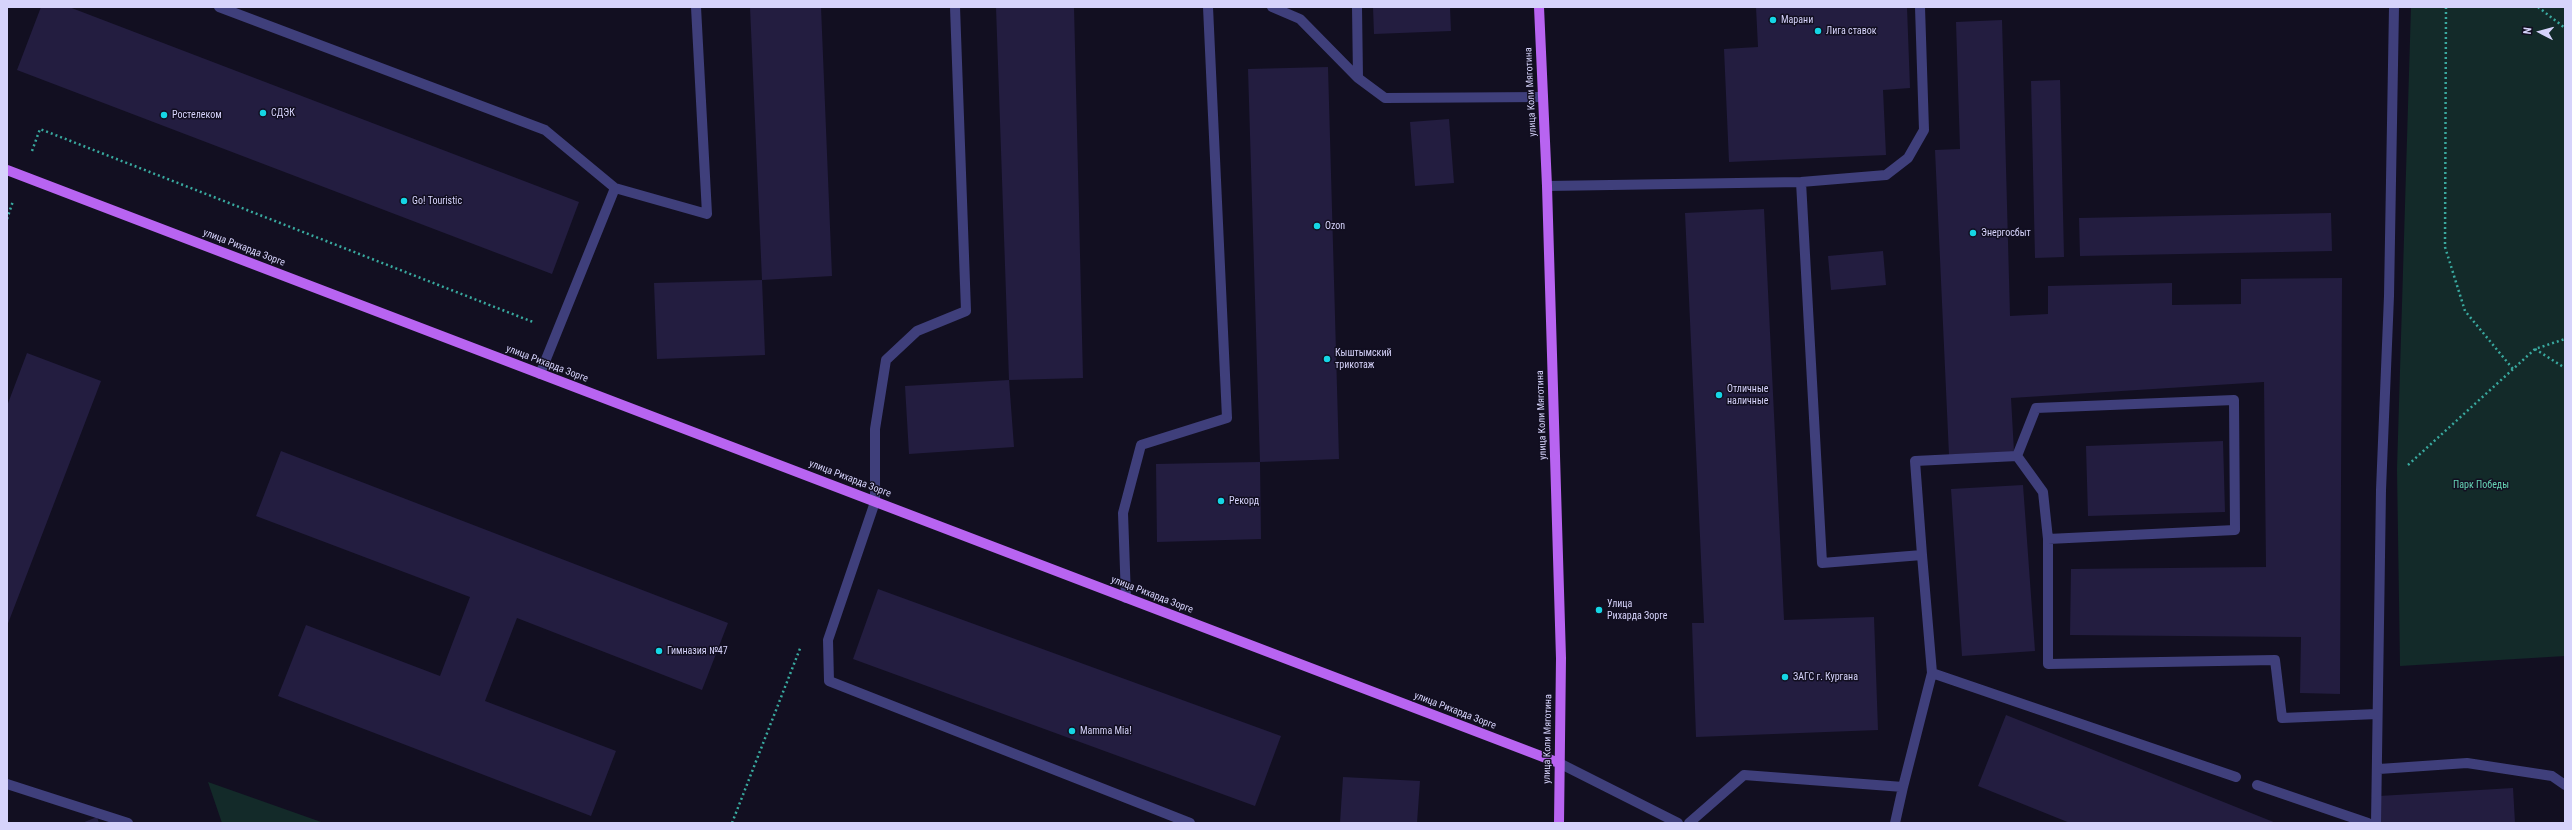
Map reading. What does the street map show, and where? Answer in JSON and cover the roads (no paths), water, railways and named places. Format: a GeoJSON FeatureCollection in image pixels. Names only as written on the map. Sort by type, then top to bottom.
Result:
{"type":"FeatureCollection","features":[{"type":"Feature","properties":{"kind":"main road","name":"улица Коли Мяготина"},"geometry":{"type":"LineString","coordinates":[[1539,7],[1547,186],[1561,658],[1559,823]]}},
{"type":"Feature","properties":{"kind":"main road","name":"улица Рихарда Зорге"},"geometry":{"type":"LineString","coordinates":[[7,170],[1559,763]]}},
{"type":"Feature","properties":{"kind":"street"},"geometry":{"type":"LineString","coordinates":[[219,7],[545,130],[615,188],[707,214],[696,7]]}},
{"type":"Feature","properties":{"kind":"street"},"geometry":{"type":"LineString","coordinates":[[955,7],[966,311],[917,331],[886,360],[876,429],[875,502],[828,640],[829,681],[1190,823]]}},
{"type":"Feature","properties":{"kind":"street"},"geometry":{"type":"LineString","coordinates":[[1126,598],[1123,513],[1141,445],[1227,418],[1208,7]]}},
{"type":"Feature","properties":{"kind":"street"},"geometry":{"type":"LineString","coordinates":[[1272,7],[1300,19],[1358,78],[1385,98],[1543,97]]}},
{"type":"Feature","properties":{"kind":"street"},"geometry":{"type":"LineString","coordinates":[[1357,7],[1358,78]]}},
{"type":"Feature","properties":{"kind":"street"},"geometry":{"type":"LineString","coordinates":[[1547,186],[1802,182],[1886,174],[1908,158],[1924,130],[1920,7]]}},
{"type":"Feature","properties":{"kind":"street"},"geometry":{"type":"LineString","coordinates":[[2376,823],[2379,769],[2377,714],[2381,490],[2389,296],[2394,7]]}},
{"type":"Feature","properties":{"kind":"street"},"geometry":{"type":"LineString","coordinates":[[1802,182],[1822,563],[1922,555]]}},
{"type":"Feature","properties":{"kind":"street"},"geometry":{"type":"LineString","coordinates":[[540,374],[615,188]]}},
{"type":"Feature","properties":{"kind":"street"},"geometry":{"type":"LineString","coordinates":[[2017,456],[2036,408],[2234,400],[2235,530],[2048,539]]}},
{"type":"Feature","properties":{"kind":"street"},"geometry":{"type":"LineString","coordinates":[[2017,456],[2044,492],[2048,539],[2048,664],[2275,660],[2282,718],[2377,714]]}},
{"type":"Feature","properties":{"kind":"street"},"geometry":{"type":"LineString","coordinates":[[1895,823],[1932,673],[1915,461],[2017,456]]}},
{"type":"Feature","properties":{"kind":"street"},"geometry":{"type":"LineString","coordinates":[[1932,673],[2236,778]]}},
{"type":"Feature","properties":{"kind":"street"},"geometry":{"type":"LineString","coordinates":[[2379,769],[2467,762],[2552,776],[2565,785]]}},
{"type":"Feature","properties":{"kind":"street","name":"улица Рихарда Зорге"},"geometry":{"type":"LineString","coordinates":[[1559,763],[1678,823]]}},
{"type":"Feature","properties":{"kind":"street"},"geometry":{"type":"LineString","coordinates":[[1689,823],[1744,775],[1903,786]]}},
{"type":"Feature","properties":{"kind":"street"},"geometry":{"type":"LineString","coordinates":[[7,784],[128,823]]}},
{"type":"Feature","properties":{"kind":"street"},"geometry":{"type":"LineString","coordinates":[[2257,785],[2368,823]]}},
{"type":"Feature","properties":{"kind":"place","name":"Марани"},"geometry":{"type":"Point","coordinates":[1773,20]}},
{"type":"Feature","properties":{"kind":"place","name":"Лига ставок"},"geometry":{"type":"Point","coordinates":[1818,31]}},
{"type":"Feature","properties":{"kind":"place","name":"СДЭК"},"geometry":{"type":"Point","coordinates":[263,113]}},
{"type":"Feature","properties":{"kind":"place","name":"Ростелеком"},"geometry":{"type":"Point","coordinates":[164,115]}},
{"type":"Feature","properties":{"kind":"place","name":"Go! Touristic"},"geometry":{"type":"Point","coordinates":[404,201]}},
{"type":"Feature","properties":{"kind":"place","name":"Ozon"},"geometry":{"type":"Point","coordinates":[1317,226]}},
{"type":"Feature","properties":{"kind":"place","name":"Энергосбыт"},"geometry":{"type":"Point","coordinates":[1973,233]}},
{"type":"Feature","properties":{"kind":"place","name":"Кыштымский трикотаж"},"geometry":{"type":"Point","coordinates":[1327,359]}},
{"type":"Feature","properties":{"kind":"place","name":"Отличные наличные"},"geometry":{"type":"Point","coordinates":[1719,395]}},
{"type":"Feature","properties":{"kind":"place","name":"Рекорд"},"geometry":{"type":"Point","coordinates":[1221,501]}},
{"type":"Feature","properties":{"kind":"place","name":"Улица Рихарда Зорге"},"geometry":{"type":"Point","coordinates":[1599,610]}},
{"type":"Feature","properties":{"kind":"place","name":"Гимназия №47"},"geometry":{"type":"Point","coordinates":[659,651]}},
{"type":"Feature","properties":{"kind":"place","name":"ЗАГС г. Кургана"},"geometry":{"type":"Point","coordinates":[1785,677]}},
{"type":"Feature","properties":{"kind":"place","name":"Mamma Mia!"},"geometry":{"type":"Point","coordinates":[1072,731]}},
{"type":"Feature","properties":{"kind":"park label","name":"Парк Победы"},"geometry":{"type":"Point","coordinates":[2481,485]}}]}
